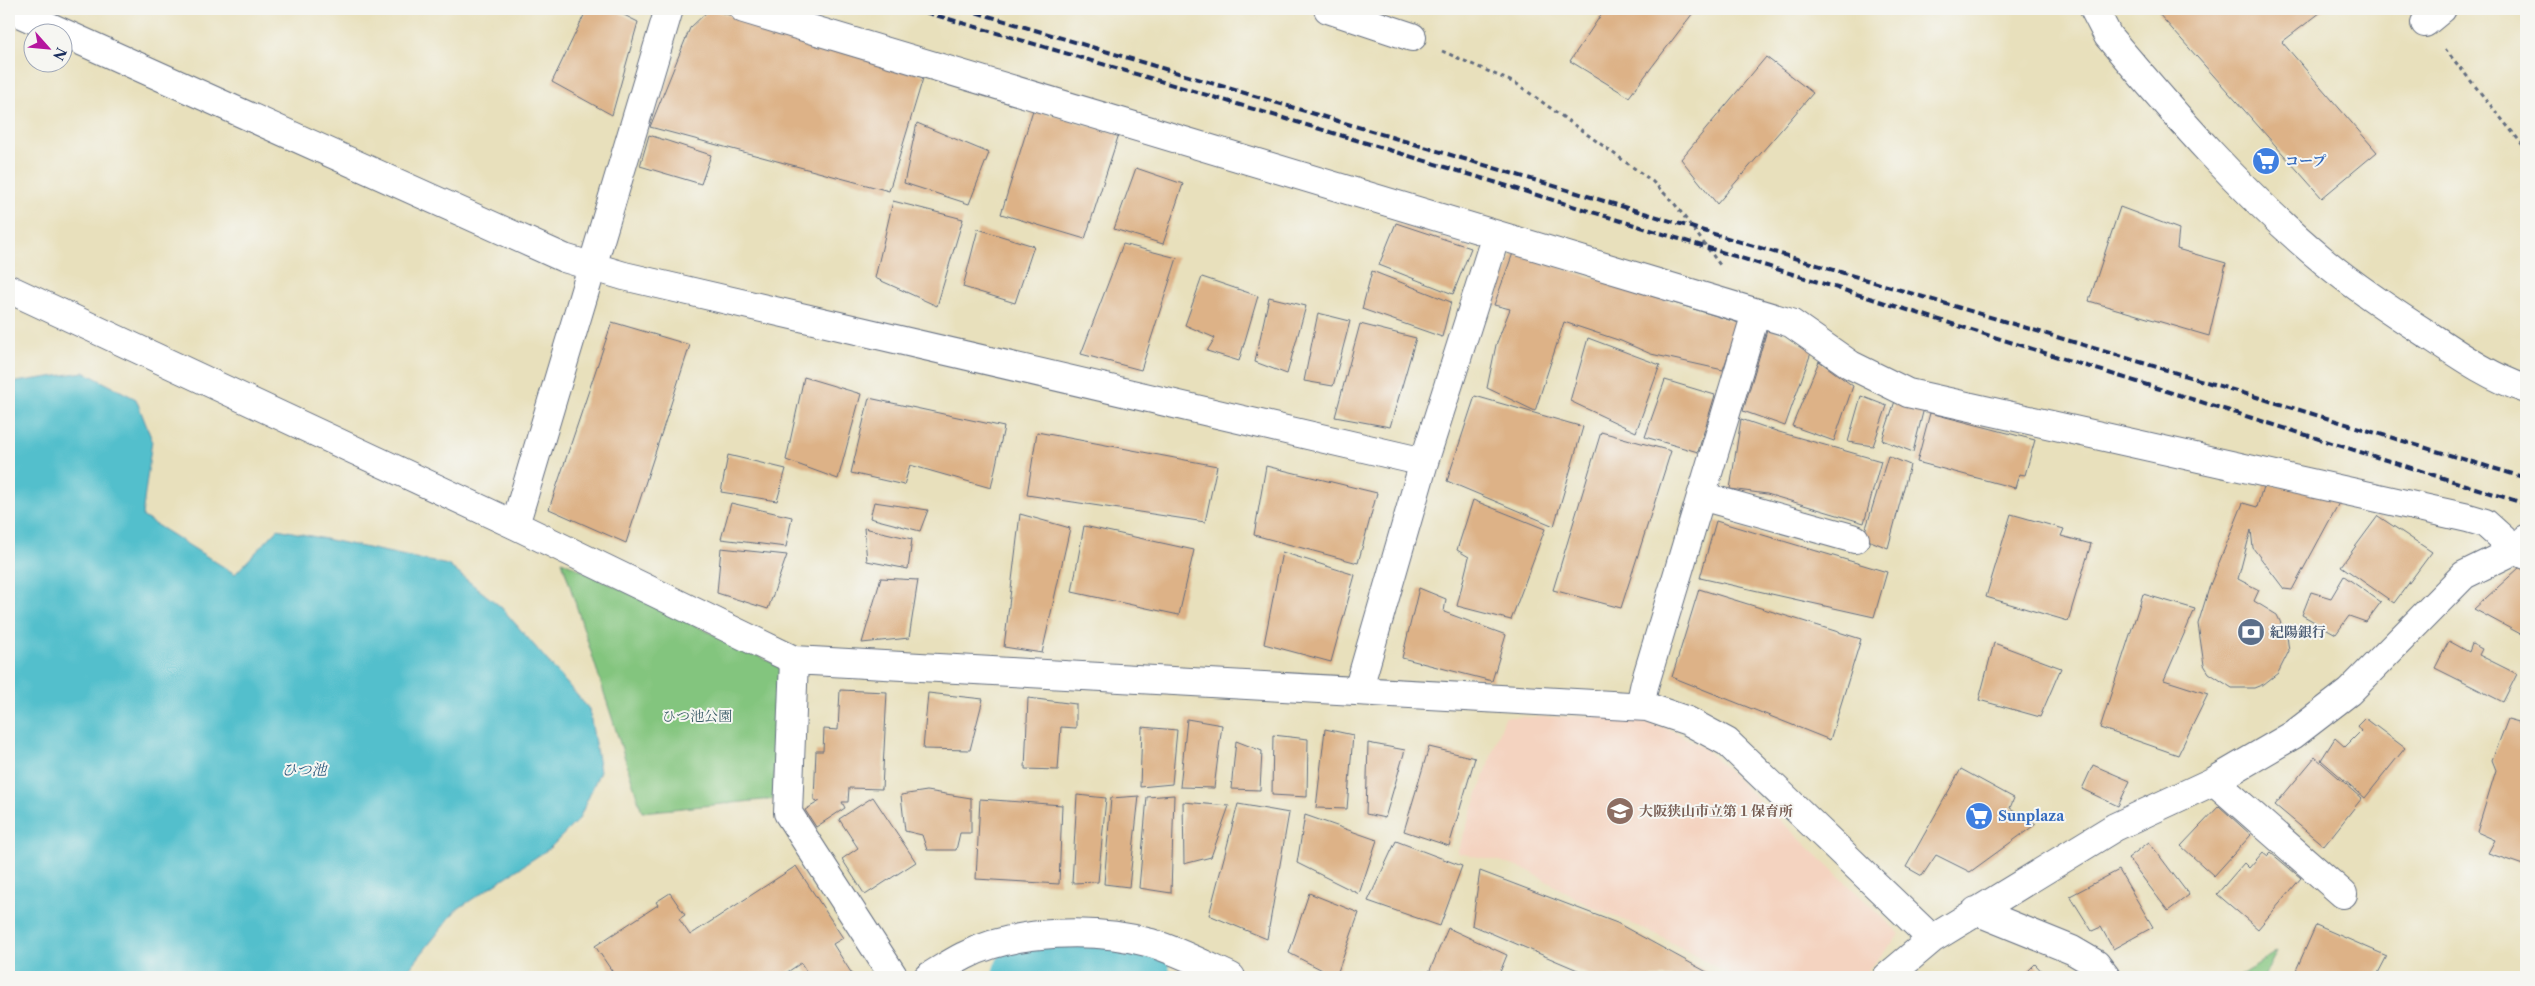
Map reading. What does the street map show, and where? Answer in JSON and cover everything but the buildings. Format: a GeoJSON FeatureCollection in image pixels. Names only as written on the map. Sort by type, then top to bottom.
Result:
{"type":"FeatureCollection","features":[{"type":"Feature","properties":{"kind":"street"},"geometry":{"type":"LineString","coordinates":[[10,9],[564,258],[624,276],[1424,462]]}},
{"type":"Feature","properties":{"kind":"street"},"geometry":{"type":"LineString","coordinates":[[515,525],[669,9]]}},
{"type":"Feature","properties":{"kind":"street"},"geometry":{"type":"LineString","coordinates":[[744,9],[1791,323],[1851,364],[1908,393],[2468,518],[2485,523],[2523,548]]}},
{"type":"Feature","properties":{"kind":"street"},"geometry":{"type":"LineString","coordinates":[[1328,9],[1412,37]]}},
{"type":"Feature","properties":{"kind":"street"},"geometry":{"type":"LineString","coordinates":[[2094,9],[2108,36],[2208,148],[2270,212],[2325,262],[2374,300],[2442,344],[2474,364],[2526,389]]}},
{"type":"Feature","properties":{"kind":"street"},"geometry":{"type":"LineString","coordinates":[[1358,691],[1424,462],[1496,235]]}},
{"type":"Feature","properties":{"kind":"street"},"geometry":{"type":"LineString","coordinates":[[9,289],[515,525],[794,660],[1640,706],[1688,722],[1727,742],[1932,939]]}},
{"type":"Feature","properties":{"kind":"street"},"geometry":{"type":"LineString","coordinates":[[1640,706],[1645,683],[1756,313]]}},
{"type":"Feature","properties":{"kind":"street"},"geometry":{"type":"LineString","coordinates":[[1701,496],[1855,539]]}},
{"type":"Feature","properties":{"kind":"street"},"geometry":{"type":"LineString","coordinates":[[1887,977],[1932,939],[2115,827],[2214,781],[2293,735],[2349,692],[2464,575],[2523,548]]}},
{"type":"Feature","properties":{"kind":"street"},"geometry":{"type":"LineString","coordinates":[[794,660],[788,813],[894,977]]}},
{"type":"Feature","properties":{"kind":"street"},"geometry":{"type":"LineString","coordinates":[[2214,781],[2343,894]]}},
{"type":"Feature","properties":{"kind":"street"},"geometry":{"type":"LineString","coordinates":[[1976,911],[2072,950],[2096,964],[2106,977]]}},
{"type":"Feature","properties":{"kind":"street"},"geometry":{"type":"LineString","coordinates":[[928,977],[965,955],[996,944],[1033,936],[1058,934],[1117,935],[1139,940],[1175,952],[1231,977]]}},
{"type":"Feature","properties":{"kind":"path"},"geometry":{"type":"LineString","coordinates":[[2434,16],[2526,149]]}},
{"type":"Feature","properties":{"kind":"path"},"geometry":{"type":"LineString","coordinates":[[1412,37],[1516,84],[1652,181],[1674,203],[1722,268]]}},
{"type":"Feature","properties":{"kind":"shaded area","name":"大阪狭山市立第１保育所"},"geometry":{"type":"Polygon","coordinates":[[[1621,716],[1669,729],[1703,747],[1900,934],[1862,977],[1734,977],[1654,933],[1591,907],[1529,871],[1500,861],[1457,853],[1505,717],[1621,716]]]}},
{"type":"Feature","properties":{"kind":"green space","name":"ひつ池公園"},"geometry":{"type":"Polygon","coordinates":[[[562,561],[781,667],[773,799],[642,812],[562,561]]]}},
{"type":"Feature","properties":{"kind":"green space"},"geometry":{"type":"Polygon","coordinates":[[[2277,951],[2264,977],[2238,977],[2277,951]]]}},
{"type":"Feature","properties":{"kind":"water","name":"ひつ池"},"geometry":{"type":"Polygon","coordinates":[[[84,372],[136,399],[152,440],[142,516],[235,574],[278,529],[448,565],[501,607],[589,709],[600,771],[579,819],[550,848],[456,910],[403,977],[9,977],[9,383],[84,372]]]}},
{"type":"Feature","properties":{"kind":"waterway"},"geometry":{"type":"LineString","coordinates":[[1026,977],[1082,971],[1108,972],[1137,977]]}},
{"type":"Feature","properties":{"kind":"railway"},"geometry":{"type":"LineString","coordinates":[[914,9],[1520,190],[2526,504]]}},
{"type":"Feature","properties":{"kind":"railway"},"geometry":{"type":"LineString","coordinates":[[965,9],[2526,478]]}},
{"type":"Feature","properties":{"kind":"place","name":"コープ"},"geometry":{"type":"Point","coordinates":[2266,161]}},
{"type":"Feature","properties":{"kind":"place","name":"紀陽銀行"},"geometry":{"type":"Point","coordinates":[2251,632]}},
{"type":"Feature","properties":{"kind":"place","name":"大阪狭山市立第１保育所"},"geometry":{"type":"Point","coordinates":[1620,811]}},
{"type":"Feature","properties":{"kind":"place","name":"Sunplaza"},"geometry":{"type":"Point","coordinates":[1979,816]}}]}
